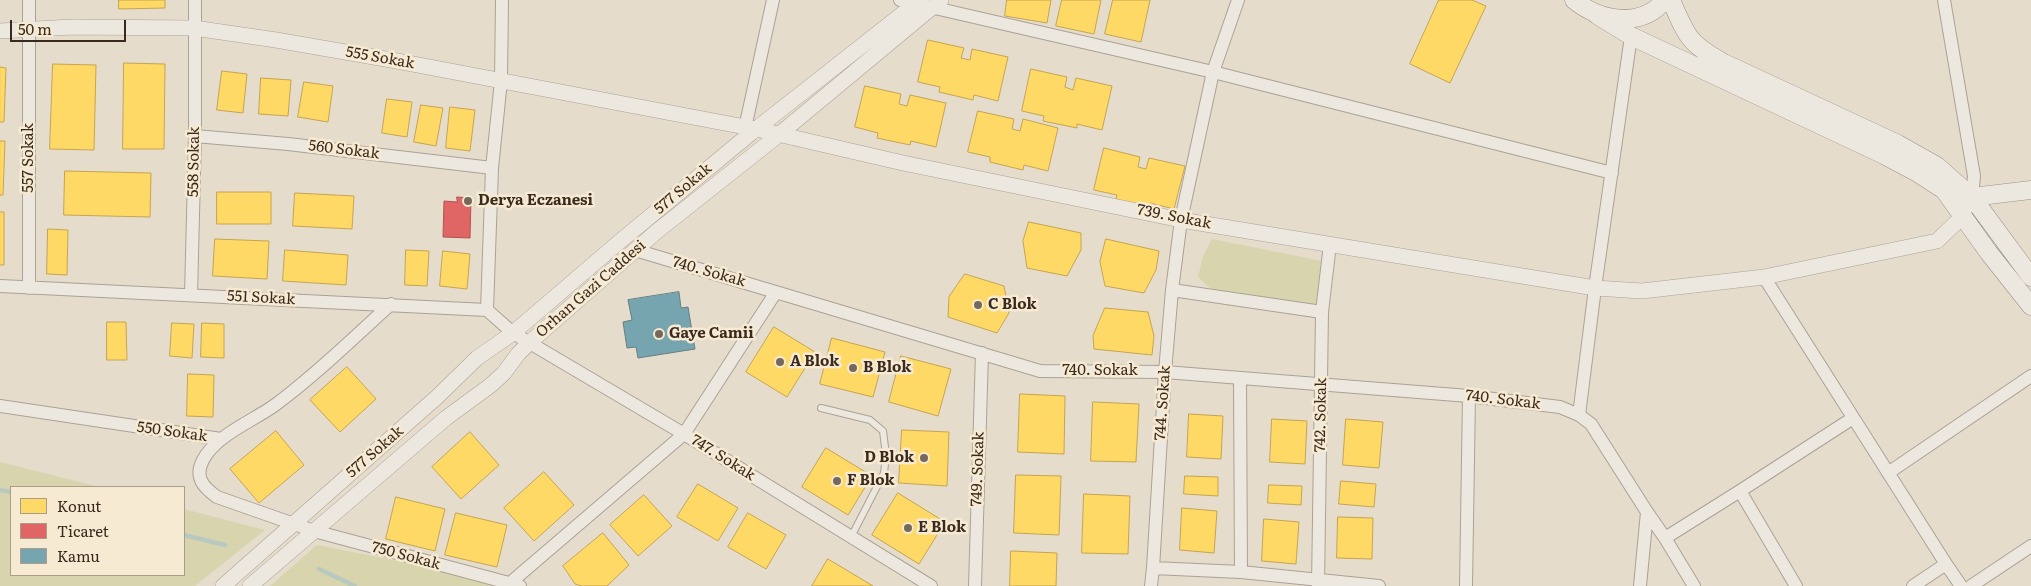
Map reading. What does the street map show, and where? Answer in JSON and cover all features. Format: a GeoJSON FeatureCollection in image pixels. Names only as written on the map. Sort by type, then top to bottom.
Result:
{"type":"FeatureCollection","features":[{"type":"Feature","properties":{"kind":"main road"},"geometry":{"type":"LineString","coordinates":[[1574,0],[1631,36],[1916,172],[1944,190],[2031,306]]}},
{"type":"Feature","properties":{"kind":"main road"},"geometry":{"type":"LineString","coordinates":[[1598,15],[1618,20],[1638,18],[1660,6],[1665,0]]}},
{"type":"Feature","properties":{"kind":"main road"},"geometry":{"type":"LineString","coordinates":[[1671,0],[1686,34],[1698,47],[1724,63],[1898,144],[1937,166],[1972,197],[2031,277]]}},
{"type":"Feature","properties":{"kind":"main road"},"geometry":{"type":"LineString","coordinates":[[1972,197],[2031,190]]}},
{"type":"Feature","properties":{"kind":"street","name":"557 Sokak"},"geometry":{"type":"LineString","coordinates":[[29,0],[29,288]]}},
{"type":"Feature","properties":{"kind":"street","name":"558 Sokak"},"geometry":{"type":"LineString","coordinates":[[191,295],[195,136],[195,0]]}},
{"type":"Feature","properties":{"kind":"street"},"geometry":{"type":"LineString","coordinates":[[502,0],[500,81],[492,168],[487,310],[513,334]]}},
{"type":"Feature","properties":{"kind":"street"},"geometry":{"type":"LineString","coordinates":[[751,128],[773,0]]}},
{"type":"Feature","properties":{"kind":"street"},"geometry":{"type":"LineString","coordinates":[[900,0],[927,3],[1213,72],[1612,173]]}},
{"type":"Feature","properties":{"kind":"street","name":"744. Sokak"},"geometry":{"type":"LineString","coordinates":[[1151,586],[1154,568],[1164,372],[1181,220],[1213,72],[1238,0]]}},
{"type":"Feature","properties":{"kind":"street"},"geometry":{"type":"LineString","coordinates":[[1944,0],[1974,176],[1972,197],[1963,216]]}},
{"type":"Feature","properties":{"kind":"street","name":"577 Sokak"},"geometry":{"type":"LineString","coordinates":[[294,523],[437,397],[477,358],[513,334],[751,128],[927,3]]}},
{"type":"Feature","properties":{"kind":"street","name":"Orhan Gazi Caddesi"},"geometry":{"type":"LineString","coordinates":[[250,586],[446,418],[491,385],[529,343],[635,250],[778,135],[927,3]]}},
{"type":"Feature","properties":{"kind":"street","name":"555 Sokak"},"geometry":{"type":"LineString","coordinates":[[0,31],[28,29],[194,28],[276,40],[751,128]]}},
{"type":"Feature","properties":{"kind":"street"},"geometry":{"type":"LineString","coordinates":[[1631,36],[1579,415],[1591,424],[1694,586]]}},
{"type":"Feature","properties":{"kind":"street","name":"739. Sokak"},"geometry":{"type":"LineString","coordinates":[[751,128],[903,163],[1181,220],[1595,288],[1642,291],[1764,277],[1937,241],[1963,216]]}},
{"type":"Feature","properties":{"kind":"street","name":"560 Sokak"},"geometry":{"type":"LineString","coordinates":[[195,136],[288,144],[492,168]]}},
{"type":"Feature","properties":{"kind":"street","name":"742. Sokak"},"geometry":{"type":"LineString","coordinates":[[1318,583],[1322,312],[1330,244]]}},
{"type":"Feature","properties":{"kind":"street","name":"740. Sokak"},"geometry":{"type":"LineString","coordinates":[[635,250],[1040,371],[1164,372],[1469,396],[1560,408],[1579,415]]}},
{"type":"Feature","properties":{"kind":"street"},"geometry":{"type":"LineString","coordinates":[[1764,277],[1961,586]]}},
{"type":"Feature","properties":{"kind":"street","name":"551 Sokak"},"geometry":{"type":"LineString","coordinates":[[0,286],[487,310]]}},
{"type":"Feature","properties":{"kind":"street"},"geometry":{"type":"LineString","coordinates":[[1172,290],[1322,312]]}},
{"type":"Feature","properties":{"kind":"street"},"geometry":{"type":"LineString","coordinates":[[515,585],[684,434],[776,292]]}},
{"type":"Feature","properties":{"kind":"street"},"geometry":{"type":"LineString","coordinates":[[221,439],[282,400],[391,304]]}},
{"type":"Feature","properties":{"kind":"street","name":"747. Sokak"},"geometry":{"type":"LineString","coordinates":[[513,334],[684,434],[931,586]]}},
{"type":"Feature","properties":{"kind":"street","name":"749. Sokak"},"geometry":{"type":"LineString","coordinates":[[974,586],[982,353]]}},
{"type":"Feature","properties":{"kind":"street"},"geometry":{"type":"LineString","coordinates":[[1888,472],[2031,376]]}},
{"type":"Feature","properties":{"kind":"street"},"geometry":{"type":"LineString","coordinates":[[1240,379],[1241,572]]}},
{"type":"Feature","properties":{"kind":"street"},"geometry":{"type":"LineString","coordinates":[[1466,586],[1469,396]]}},
{"type":"Feature","properties":{"kind":"street","name":"550 Sokak"},"geometry":{"type":"LineString","coordinates":[[0,406],[221,439]]}},
{"type":"Feature","properties":{"kind":"street"},"geometry":{"type":"LineString","coordinates":[[1665,538],[1853,418]]}},
{"type":"Feature","properties":{"kind":"street","name":"550 Sokak"},"geometry":{"type":"LineString","coordinates":[[221,439],[203,459],[199,472],[200,481],[206,489],[217,498],[294,523]]}},
{"type":"Feature","properties":{"kind":"street"},"geometry":{"type":"LineString","coordinates":[[1740,491],[1796,586]]}},
{"type":"Feature","properties":{"kind":"street"},"geometry":{"type":"LineString","coordinates":[[1640,586],[1647,512]]}},
{"type":"Feature","properties":{"kind":"street"},"geometry":{"type":"LineString","coordinates":[[223,586],[294,523]]}},
{"type":"Feature","properties":{"kind":"street","name":"750 Sokak"},"geometry":{"type":"LineString","coordinates":[[294,523],[314,531],[515,585]]}},
{"type":"Feature","properties":{"kind":"street"},"geometry":{"type":"LineString","coordinates":[[1971,586],[2031,546]]}},
{"type":"Feature","properties":{"kind":"street"},"geometry":{"type":"LineString","coordinates":[[1913,586],[1946,564]]}},
{"type":"Feature","properties":{"kind":"street"},"geometry":{"type":"LineString","coordinates":[[1154,568],[1241,572],[1318,583],[1379,586]]}},
{"type":"Feature","properties":{"kind":"lane"},"geometry":{"type":"LineString","coordinates":[[821,408],[870,420],[882,431],[886,455],[884,473],[851,537]]}},
{"type":"Feature","properties":{"kind":"shaded area"},"geometry":{"type":"Polygon","coordinates":[[[1212,239],[1322,261],[1327,270],[1319,306],[1226,298],[1211,289],[1198,277],[1203,256],[1212,239]]]}},
{"type":"Feature","properties":{"kind":"shaded area"},"geometry":{"type":"Polygon","coordinates":[[[0,462],[96,486],[10,486],[10,576],[185,576],[185,509],[265,530],[195,586],[0,586],[0,462]]]}},
{"type":"Feature","properties":{"kind":"shaded area"},"geometry":{"type":"Polygon","coordinates":[[[317,545],[510,583],[520,586],[270,586],[317,545]]]}},
{"type":"Feature","properties":{"kind":"building: Konut"},"geometry":{"type":"Polygon","coordinates":[[[119,0],[165,0],[165,8],[119,9],[119,0]]]}},
{"type":"Feature","properties":{"kind":"building: Konut"},"geometry":{"type":"Polygon","coordinates":[[[1007,0],[1051,0],[1047,23],[1005,16],[1007,0]]]}},
{"type":"Feature","properties":{"kind":"building: Konut"},"geometry":{"type":"Polygon","coordinates":[[[1062,0],[1101,0],[1094,34],[1056,26],[1062,0]]]}},
{"type":"Feature","properties":{"kind":"building: Konut"},"geometry":{"type":"Polygon","coordinates":[[[1113,0],[1150,0],[1141,42],[1105,34],[1113,0]]]}},
{"type":"Feature","properties":{"kind":"building: Konut"},"geometry":{"type":"Polygon","coordinates":[[[1439,0],[1472,0],[1486,6],[1450,83],[1410,64],[1439,0]]]}},
{"type":"Feature","properties":{"kind":"building: Konut"},"geometry":{"type":"Polygon","coordinates":[[[928,40],[964,48],[961,58],[970,60],[972,49],[1008,57],[998,101],[974,95],[973,100],[939,92],[940,87],[918,82],[928,40]]]}},
{"type":"Feature","properties":{"kind":"building: Konut"},"geometry":{"type":"Polygon","coordinates":[[[124,63],[165,64],[164,149],[123,149],[124,63]]]}},
{"type":"Feature","properties":{"kind":"building: Konut"},"geometry":{"type":"Polygon","coordinates":[[[53,64],[96,65],[94,150],[50,149],[53,64]]]}},
{"type":"Feature","properties":{"kind":"building: Konut"},"geometry":{"type":"Polygon","coordinates":[[[0,67],[6,68],[4,122],[0,122],[0,67]]]}},
{"type":"Feature","properties":{"kind":"building: Konut"},"geometry":{"type":"Polygon","coordinates":[[[1031,69],[1067,77],[1065,87],[1073,90],[1076,78],[1112,86],[1102,130],[1077,124],[1077,128],[1043,121],[1044,116],[1022,111],[1031,69]]]}},
{"type":"Feature","properties":{"kind":"building: Konut"},"geometry":{"type":"Polygon","coordinates":[[[222,71],[247,74],[243,113],[217,110],[222,71]]]}},
{"type":"Feature","properties":{"kind":"building: Konut"},"geometry":{"type":"Polygon","coordinates":[[[261,78],[291,80],[288,116],[259,114],[261,78]]]}},
{"type":"Feature","properties":{"kind":"building: Konut"},"geometry":{"type":"Polygon","coordinates":[[[304,82],[333,86],[328,122],[298,117],[304,82]]]}},
{"type":"Feature","properties":{"kind":"building: Konut"},"geometry":{"type":"Polygon","coordinates":[[[865,86],[901,94],[899,104],[907,106],[910,95],[946,103],[936,147],[911,141],[910,145],[877,138],[878,133],[855,127],[865,86]]]}},
{"type":"Feature","properties":{"kind":"building: Konut"},"geometry":{"type":"Polygon","coordinates":[[[387,99],[412,102],[407,137],[382,133],[387,99]]]}},
{"type":"Feature","properties":{"kind":"building: Konut"},"geometry":{"type":"Polygon","coordinates":[[[421,105],[443,108],[436,146],[414,142],[421,105]]]}},
{"type":"Feature","properties":{"kind":"building: Konut"},"geometry":{"type":"Polygon","coordinates":[[[450,107],[475,110],[470,151],[446,148],[450,107]]]}},
{"type":"Feature","properties":{"kind":"building: Konut"},"geometry":{"type":"Polygon","coordinates":[[[978,111],[1014,119],[1012,129],[1020,131],[1023,119],[1058,128],[1048,171],[1024,165],[1023,170],[990,162],[990,157],[968,152],[978,111]]]}},
{"type":"Feature","properties":{"kind":"building: Konut"},"geometry":{"type":"Polygon","coordinates":[[[0,141],[5,141],[3,195],[0,195],[0,141]]]}},
{"type":"Feature","properties":{"kind":"building: Konut"},"geometry":{"type":"Polygon","coordinates":[[[1104,148],[1140,157],[1138,167],[1146,169],[1149,158],[1185,166],[1174,209],[1150,203],[1149,208],[1116,200],[1117,195],[1094,190],[1104,148]]]}},
{"type":"Feature","properties":{"kind":"building: Konut"},"geometry":{"type":"Polygon","coordinates":[[[65,171],[151,173],[150,217],[64,215],[65,171]]]}},
{"type":"Feature","properties":{"kind":"building: Konut"},"geometry":{"type":"Polygon","coordinates":[[[217,192],[271,192],[271,224],[217,224],[217,192]]]}},
{"type":"Feature","properties":{"kind":"building: Konut"},"geometry":{"type":"Polygon","coordinates":[[[295,193],[354,196],[352,229],[293,226],[295,193]]]}},
{"type":"Feature","properties":{"kind":"building: Konut"},"geometry":{"type":"Polygon","coordinates":[[[0,212],[4,212],[4,265],[0,265],[0,212]]]}},
{"type":"Feature","properties":{"kind":"building: Konut"},"geometry":{"type":"Polygon","coordinates":[[[1029,222],[1081,233],[1081,250],[1067,276],[1027,268],[1023,241],[1029,222]]]}},
{"type":"Feature","properties":{"kind":"building: Konut"},"geometry":{"type":"Polygon","coordinates":[[[48,229],[68,230],[67,275],[47,274],[48,229]]]}},
{"type":"Feature","properties":{"kind":"building: Konut"},"geometry":{"type":"Polygon","coordinates":[[[215,239],[269,241],[267,279],[213,276],[215,239]]]}},
{"type":"Feature","properties":{"kind":"building: Konut"},"geometry":{"type":"Polygon","coordinates":[[[1106,239],[1159,251],[1156,270],[1144,293],[1105,286],[1100,262],[1106,239]]]}},
{"type":"Feature","properties":{"kind":"building: Konut"},"geometry":{"type":"Polygon","coordinates":[[[285,250],[348,255],[346,285],[283,281],[285,250]]]}},
{"type":"Feature","properties":{"kind":"building: Konut"},"geometry":{"type":"Polygon","coordinates":[[[406,250],[429,251],[427,286],[405,285],[406,250]]]}},
{"type":"Feature","properties":{"kind":"building: Konut"},"geometry":{"type":"Polygon","coordinates":[[[443,251],[470,254],[467,289],[440,286],[443,251]]]}},
{"type":"Feature","properties":{"kind":"building: Konut","name":"C Blok"},"geometry":{"type":"Polygon","coordinates":[[[965,274],[1004,286],[1009,313],[997,333],[948,317],[949,297],[965,274]]]}},
{"type":"Feature","properties":{"kind":"building: Konut"},"geometry":{"type":"Polygon","coordinates":[[[1105,308],[1148,312],[1154,336],[1152,355],[1094,349],[1093,336],[1105,308]]]}},
{"type":"Feature","properties":{"kind":"building: Konut"},"geometry":{"type":"Polygon","coordinates":[[[107,322],[126,322],[127,360],[107,360],[107,322]]]}},
{"type":"Feature","properties":{"kind":"building: Konut"},"geometry":{"type":"Polygon","coordinates":[[[172,323],[194,324],[192,358],[170,356],[172,323]]]}},
{"type":"Feature","properties":{"kind":"building: Konut"},"geometry":{"type":"Polygon","coordinates":[[[202,323],[224,324],[224,358],[201,357],[202,323]]]}},
{"type":"Feature","properties":{"kind":"building: Konut","name":"A Blok"},"geometry":{"type":"Polygon","coordinates":[[[774,327],[815,352],[787,397],[746,372],[774,327]]]}},
{"type":"Feature","properties":{"kind":"building: Konut","name":"B Blok"},"geometry":{"type":"Polygon","coordinates":[[[832,338],[885,352],[873,397],[820,384],[832,338]]]}},
{"type":"Feature","properties":{"kind":"building: Konut"},"geometry":{"type":"Polygon","coordinates":[[[901,356],[951,369],[938,416],[889,402],[901,356]]]}},
{"type":"Feature","properties":{"kind":"building: Konut"},"geometry":{"type":"Polygon","coordinates":[[[347,367],[376,399],[340,432],[310,400],[347,367]]]}},
{"type":"Feature","properties":{"kind":"building: Konut"},"geometry":{"type":"Polygon","coordinates":[[[188,374],[214,375],[213,417],[187,416],[188,374]]]}},
{"type":"Feature","properties":{"kind":"building: Konut"},"geometry":{"type":"Polygon","coordinates":[[[1020,394],[1065,396],[1064,454],[1018,452],[1020,394]]]}},
{"type":"Feature","properties":{"kind":"building: Konut"},"geometry":{"type":"Polygon","coordinates":[[[1093,402],[1139,404],[1136,462],[1091,461],[1093,402]]]}},
{"type":"Feature","properties":{"kind":"building: Konut"},"geometry":{"type":"Polygon","coordinates":[[[1189,414],[1223,416],[1221,459],[1187,457],[1189,414]]]}},
{"type":"Feature","properties":{"kind":"building: Konut"},"geometry":{"type":"Polygon","coordinates":[[[1272,419],[1307,421],[1305,464],[1270,462],[1272,419]]]}},
{"type":"Feature","properties":{"kind":"building: Konut"},"geometry":{"type":"Polygon","coordinates":[[[1346,419],[1383,422],[1379,468],[1343,465],[1346,419]]]}},
{"type":"Feature","properties":{"kind":"building: Konut","name":"D Blok"},"geometry":{"type":"Polygon","coordinates":[[[902,430],[949,432],[947,486],[899,483],[902,430]]]}},
{"type":"Feature","properties":{"kind":"building: Konut"},"geometry":{"type":"Polygon","coordinates":[[[276,431],[304,465],[259,503],[230,469],[276,431]]]}},
{"type":"Feature","properties":{"kind":"building: Konut"},"geometry":{"type":"Polygon","coordinates":[[[470,432],[499,465],[461,499],[432,467],[470,432]]]}},
{"type":"Feature","properties":{"kind":"building: Konut","name":"F Blok"},"geometry":{"type":"Polygon","coordinates":[[[826,448],[872,476],[848,515],[802,487],[826,448]]]}},
{"type":"Feature","properties":{"kind":"building: Konut"},"geometry":{"type":"Polygon","coordinates":[[[544,472],[574,505],[534,541],[504,508],[544,472]]]}},
{"type":"Feature","properties":{"kind":"building: Konut"},"geometry":{"type":"Polygon","coordinates":[[[1016,475],[1061,476],[1059,535],[1014,533],[1016,475]]]}},
{"type":"Feature","properties":{"kind":"building: Konut"},"geometry":{"type":"Polygon","coordinates":[[[1185,476],[1218,477],[1218,496],[1184,494],[1185,476]]]}},
{"type":"Feature","properties":{"kind":"building: Konut"},"geometry":{"type":"Polygon","coordinates":[[[1341,481],[1376,484],[1374,507],[1339,504],[1341,481]]]}},
{"type":"Feature","properties":{"kind":"building: Konut"},"geometry":{"type":"Polygon","coordinates":[[[698,484],[738,508],[718,541],[677,517],[698,484]]]}},
{"type":"Feature","properties":{"kind":"building: Konut"},"geometry":{"type":"Polygon","coordinates":[[[1269,485],[1302,486],[1301,505],[1268,503],[1269,485]]]}},
{"type":"Feature","properties":{"kind":"building: Konut","name":"E Blok"},"geometry":{"type":"Polygon","coordinates":[[[898,493],[945,522],[919,564],[872,535],[898,493]]]}},
{"type":"Feature","properties":{"kind":"building: Konut"},"geometry":{"type":"Polygon","coordinates":[[[1084,494],[1130,496],[1128,554],[1082,553],[1084,494]]]}},
{"type":"Feature","properties":{"kind":"building: Konut"},"geometry":{"type":"Polygon","coordinates":[[[644,495],[672,526],[638,556],[610,525],[644,495]]]}},
{"type":"Feature","properties":{"kind":"building: Konut"},"geometry":{"type":"Polygon","coordinates":[[[396,497],[445,509],[435,551],[386,539],[396,497]]]}},
{"type":"Feature","properties":{"kind":"building: Konut"},"geometry":{"type":"Polygon","coordinates":[[[1182,508],[1217,511],[1214,553],[1180,550],[1182,508]]]}},
{"type":"Feature","properties":{"kind":"building: Konut"},"geometry":{"type":"Polygon","coordinates":[[[456,513],[507,525],[497,567],[445,555],[456,513]]]}},
{"type":"Feature","properties":{"kind":"building: Konut"},"geometry":{"type":"Polygon","coordinates":[[[748,513],[786,535],[766,569],[728,547],[748,513]]]}},
{"type":"Feature","properties":{"kind":"building: Konut"},"geometry":{"type":"Polygon","coordinates":[[[1338,517],[1373,518],[1372,559],[1337,558],[1338,517]]]}},
{"type":"Feature","properties":{"kind":"building: Konut"},"geometry":{"type":"Polygon","coordinates":[[[1264,519],[1299,522],[1296,564],[1262,561],[1264,519]]]}},
{"type":"Feature","properties":{"kind":"building: Konut"},"geometry":{"type":"Polygon","coordinates":[[[603,533],[629,565],[607,586],[582,586],[575,584],[563,566],[603,533]]]}},
{"type":"Feature","properties":{"kind":"building: Konut"},"geometry":{"type":"Polygon","coordinates":[[[1011,551],[1057,553],[1056,586],[1010,586],[1011,551]]]}},
{"type":"Feature","properties":{"kind":"building: Konut"},"geometry":{"type":"Polygon","coordinates":[[[828,559],[873,586],[812,586],[828,559]]]}},
{"type":"Feature","properties":{"kind":"building: Ticaret"},"geometry":{"type":"Polygon","coordinates":[[[457,197],[471,198],[470,238],[443,237],[444,201],[457,202],[457,197]]]}},
{"type":"Feature","properties":{"kind":"building: Kamu","name":"Gaye Camii"},"geometry":{"type":"Polygon","coordinates":[[[679,292],[681,308],[688,307],[695,349],[638,358],[636,347],[627,348],[623,322],[632,320],[628,300],[679,292]]]}},
{"type":"Feature","properties":{"kind":"waterway"},"geometry":{"type":"LineString","coordinates":[[0,490],[10,492]]}},
{"type":"Feature","properties":{"kind":"waterway"},"geometry":{"type":"LineString","coordinates":[[185,535],[225,545]]}},
{"type":"Feature","properties":{"kind":"waterway"},"geometry":{"type":"LineString","coordinates":[[319,569],[355,586]]}},
{"type":"Feature","properties":{"kind":"place","name":"Derya Eczanesi"},"geometry":{"type":"Point","coordinates":[468,201]}},
{"type":"Feature","properties":{"kind":"place","name":"C Blok"},"geometry":{"type":"Point","coordinates":[978,305]}},
{"type":"Feature","properties":{"kind":"place","name":"Gaye Camii"},"geometry":{"type":"Point","coordinates":[659,334]}},
{"type":"Feature","properties":{"kind":"place","name":"A Blok"},"geometry":{"type":"Point","coordinates":[780,362]}},
{"type":"Feature","properties":{"kind":"place","name":"B Blok"},"geometry":{"type":"Point","coordinates":[853,368]}},
{"type":"Feature","properties":{"kind":"place","name":"D Blok"},"geometry":{"type":"Point","coordinates":[924,458]}},
{"type":"Feature","properties":{"kind":"place","name":"F Blok"},"geometry":{"type":"Point","coordinates":[837,481]}},
{"type":"Feature","properties":{"kind":"place","name":"E Blok"},"geometry":{"type":"Point","coordinates":[908,528]}}]}
